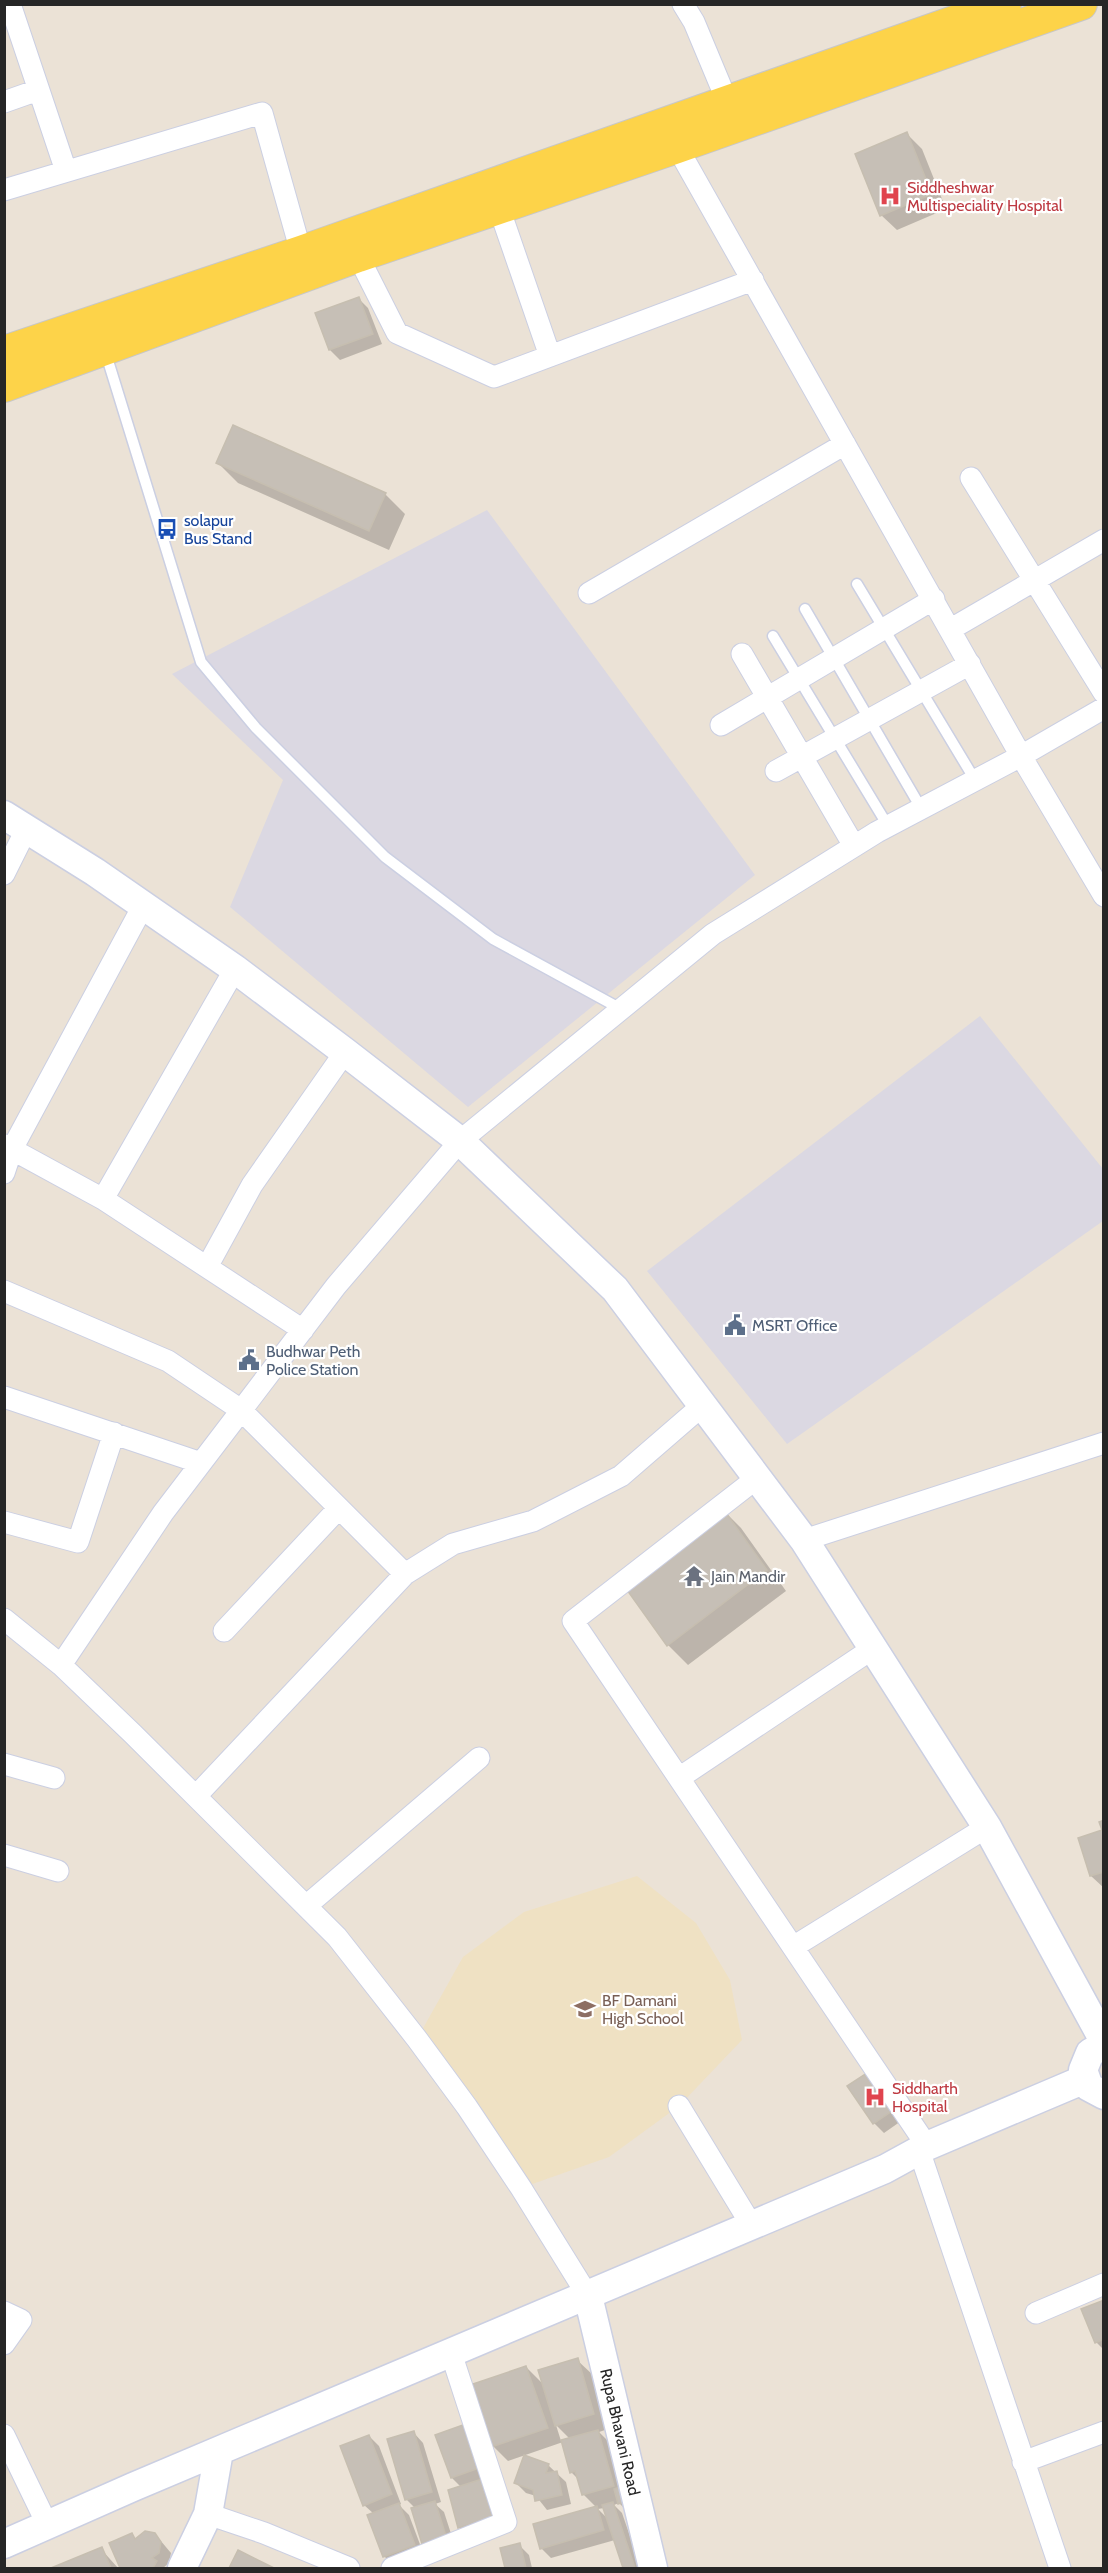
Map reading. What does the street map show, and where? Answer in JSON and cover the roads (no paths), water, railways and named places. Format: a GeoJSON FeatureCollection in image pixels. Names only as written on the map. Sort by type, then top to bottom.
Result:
{"type":"FeatureCollection","features":[{"type":"Feature","properties":{"kind":"main road"},"geometry":{"type":"LineString","coordinates":[[4,352],[301,252],[672,136],[733,114],[1005,4]]}},
{"type":"Feature","properties":{"kind":"main road"},"geometry":{"type":"LineString","coordinates":[[733,114],[1081,4]]}},
{"type":"Feature","properties":{"kind":"main road"},"geometry":{"type":"LineString","coordinates":[[4,386],[358,256],[499,208],[672,136]]}},
{"type":"Feature","properties":{"kind":"main road"},"geometry":{"type":"LineString","coordinates":[[4,2544],[885,2169],[923,2148],[1094,2087],[1085,2061],[1089,2053],[1104,2043],[987,1827],[804,1540],[615,1288],[460,1141],[235,969],[16,822]]}},
{"type":"Feature","properties":{"kind":"main road","name":"Rupa Bhavani Road"},"geometry":{"type":"LineString","coordinates":[[588,2296],[653,2568]]}},
{"type":"Feature","properties":{"kind":"main road"},"geometry":{"type":"LineString","coordinates":[[182,2568],[208,2514],[219,2451]]}},
{"type":"Feature","properties":{"kind":"street"},"geometry":{"type":"LineString","coordinates":[[10,4],[66,171]]}},
{"type":"Feature","properties":{"kind":"street"},"geometry":{"type":"LineString","coordinates":[[683,4],[694,22],[733,114]]}},
{"type":"Feature","properties":{"kind":"street"},"geometry":{"type":"LineString","coordinates":[[4,102],[38,90]]}},
{"type":"Feature","properties":{"kind":"street"},"geometry":{"type":"LineString","coordinates":[[4,190],[261,113],[301,252]]}},
{"type":"Feature","properties":{"kind":"street"},"geometry":{"type":"LineString","coordinates":[[672,136],[1021,756],[1104,896]]}},
{"type":"Feature","properties":{"kind":"street"},"geometry":{"type":"LineString","coordinates":[[499,208],[550,356]]}},
{"type":"Feature","properties":{"kind":"street"},"geometry":{"type":"LineString","coordinates":[[358,256],[397,333],[494,377],[753,280]]}},
{"type":"Feature","properties":{"kind":"street"},"geometry":{"type":"LineString","coordinates":[[589,592],[845,444]]}},
{"type":"Feature","properties":{"kind":"street"},"geometry":{"type":"LineString","coordinates":[[971,478],[1104,693]]}},
{"type":"Feature","properties":{"kind":"street"},"geometry":{"type":"LineString","coordinates":[[951,629],[1034,580],[1102,544]]}},
{"type":"Feature","properties":{"kind":"street"},"geometry":{"type":"LineString","coordinates":[[721,725],[934,599]]}},
{"type":"Feature","properties":{"kind":"street"},"geometry":{"type":"LineString","coordinates":[[742,654],[854,846]]}},
{"type":"Feature","properties":{"kind":"street"},"geometry":{"type":"LineString","coordinates":[[776,771],[970,664]]}},
{"type":"Feature","properties":{"kind":"street"},"geometry":{"type":"LineString","coordinates":[[61,1665],[163,1513],[241,1410],[336,1286],[460,1141],[713,934],[888,826],[1021,756],[1104,708]]}},
{"type":"Feature","properties":{"kind":"street"},"geometry":{"type":"LineString","coordinates":[[4,874],[16,822]]}},
{"type":"Feature","properties":{"kind":"street"},"geometry":{"type":"LineString","coordinates":[[4,1173],[8,1147],[143,906]]}},
{"type":"Feature","properties":{"kind":"street"},"geometry":{"type":"LineString","coordinates":[[103,1199],[235,969]]}},
{"type":"Feature","properties":{"kind":"street"},"geometry":{"type":"LineString","coordinates":[[207,1267],[252,1185],[345,1052]]}},
{"type":"Feature","properties":{"kind":"street"},"geometry":{"type":"LineString","coordinates":[[8,1147],[103,1199],[303,1329]]}},
{"type":"Feature","properties":{"kind":"street"},"geometry":{"type":"LineString","coordinates":[[4,1291],[168,1361],[241,1410],[405,1574]]}},
{"type":"Feature","properties":{"kind":"street"},"geometry":{"type":"LineString","coordinates":[[4,1397],[201,1463]]}},
{"type":"Feature","properties":{"kind":"street"},"geometry":{"type":"LineString","coordinates":[[196,1797],[405,1574],[453,1544],[533,1521],[621,1476],[703,1405]]}},
{"type":"Feature","properties":{"kind":"street"},"geometry":{"type":"LineString","coordinates":[[4,1522],[78,1542],[114,1433]]}},
{"type":"Feature","properties":{"kind":"street"},"geometry":{"type":"LineString","coordinates":[[804,1540],[1104,1443]]}},
{"type":"Feature","properties":{"kind":"street"},"geometry":{"type":"LineString","coordinates":[[757,1479],[573,1621],[793,1947],[923,2148],[1023,2462],[1060,2568]]}},
{"type":"Feature","properties":{"kind":"street"},"geometry":{"type":"LineString","coordinates":[[224,1631],[339,1508]]}},
{"type":"Feature","properties":{"kind":"street"},"geometry":{"type":"LineString","coordinates":[[4,1619],[61,1665],[337,1937],[461,2098],[521,2188],[588,2296]]}},
{"type":"Feature","properties":{"kind":"street"},"geometry":{"type":"LineString","coordinates":[[679,1778],[872,1649]]}},
{"type":"Feature","properties":{"kind":"street"},"geometry":{"type":"LineString","coordinates":[[306,1906],[479,1758]]}},
{"type":"Feature","properties":{"kind":"street"},"geometry":{"type":"LineString","coordinates":[[4,1764],[54,1778]]}},
{"type":"Feature","properties":{"kind":"street"},"geometry":{"type":"LineString","coordinates":[[793,1947],[987,1827]]}},
{"type":"Feature","properties":{"kind":"street"},"geometry":{"type":"LineString","coordinates":[[4,1855],[58,1871]]}},
{"type":"Feature","properties":{"kind":"street"},"geometry":{"type":"LineString","coordinates":[[679,2106],[752,2226]]}},
{"type":"Feature","properties":{"kind":"street"},"geometry":{"type":"LineString","coordinates":[[1036,2313],[1104,2284]]}},
{"type":"Feature","properties":{"kind":"street"},"geometry":{"type":"LineString","coordinates":[[4,2312],[21,2320],[4,2344]]}},
{"type":"Feature","properties":{"kind":"street"},"geometry":{"type":"LineString","coordinates":[[392,2568],[506,2522],[452,2353]]}},
{"type":"Feature","properties":{"kind":"street"},"geometry":{"type":"LineString","coordinates":[[1023,2462],[1104,2432]]}},
{"type":"Feature","properties":{"kind":"street"},"geometry":{"type":"LineString","coordinates":[[4,2435],[48,2526]]}},
{"type":"Feature","properties":{"kind":"street"},"geometry":{"type":"LineString","coordinates":[[208,2514],[264,2533],[349,2568]]}},
{"type":"Feature","properties":{"kind":"lane"},"geometry":{"type":"LineString","coordinates":[[104,349],[201,662],[256,728],[385,857],[493,939],[621,1009]]}},
{"type":"Feature","properties":{"kind":"lane"},"geometry":{"type":"LineString","coordinates":[[857,584],[975,780]]}},
{"type":"Feature","properties":{"kind":"lane"},"geometry":{"type":"LineString","coordinates":[[805,609],[921,808]]}},
{"type":"Feature","properties":{"kind":"lane"},"geometry":{"type":"LineString","coordinates":[[773,636],[888,826]]}},
{"type":"Feature","properties":{"kind":"place","name":"Siddheshwar Multispeciality Hospital"},"geometry":{"type":"Point","coordinates":[890,196]}},
{"type":"Feature","properties":{"kind":"place","name":"solapur Bus Stand"},"geometry":{"type":"Point","coordinates":[167,529]}},
{"type":"Feature","properties":{"kind":"place","name":"MSRT Office"},"geometry":{"type":"Point","coordinates":[735,1325]}},
{"type":"Feature","properties":{"kind":"place","name":"Budhwar Peth Police Station"},"geometry":{"type":"Point","coordinates":[249,1360]}},
{"type":"Feature","properties":{"kind":"place","name":"Jain Mandir"},"geometry":{"type":"Point","coordinates":[694,1576]}},
{"type":"Feature","properties":{"kind":"place","name":"BF Damani High School"},"geometry":{"type":"Point","coordinates":[585,2009]}},
{"type":"Feature","properties":{"kind":"place","name":"Siddharth Hospital"},"geometry":{"type":"Point","coordinates":[875,2097]}}]}
